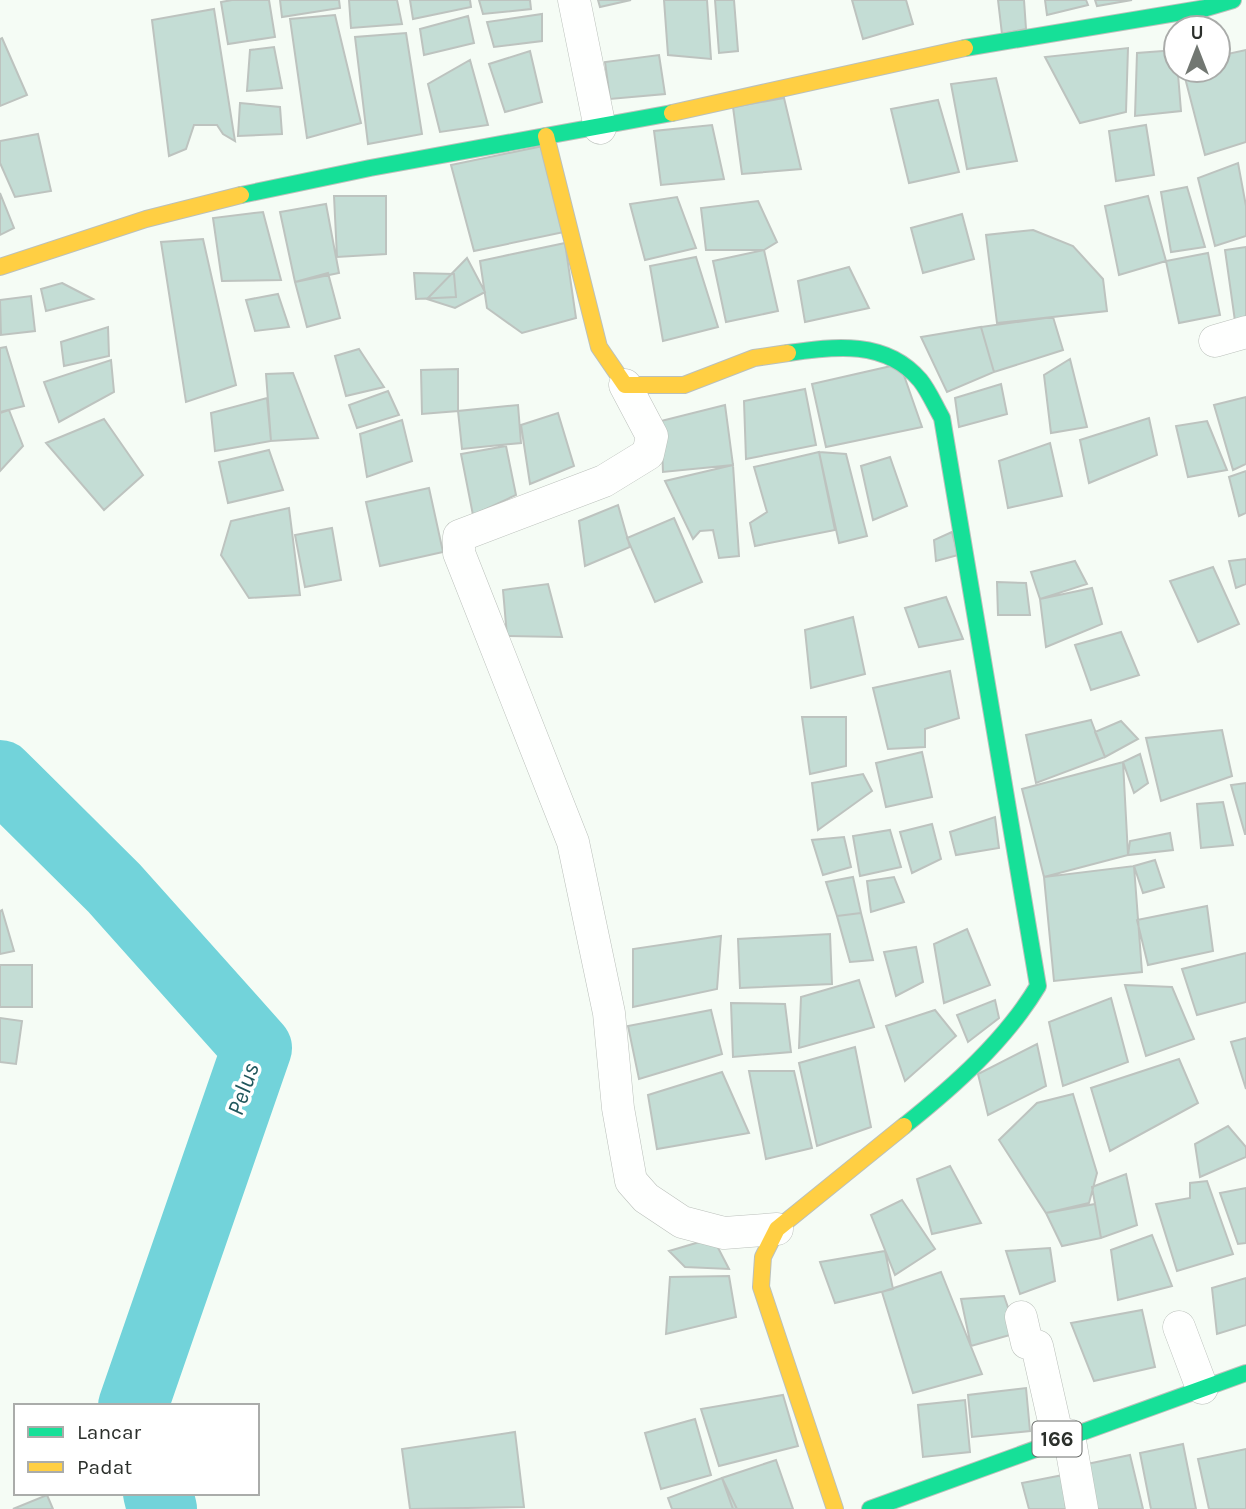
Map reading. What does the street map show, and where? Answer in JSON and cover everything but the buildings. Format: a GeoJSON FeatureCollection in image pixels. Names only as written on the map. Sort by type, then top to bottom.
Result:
{"type":"FeatureCollection","features":[{"type":"Feature","properties":{"kind":"street"},"geometry":{"type":"LineString","coordinates":[[574,0],[600,128]]}},
{"type":"Feature","properties":{"kind":"street"},"geometry":{"type":"LineString","coordinates":[[0,267],[64,242],[156,214],[230,196],[600,128],[943,52],[1206,8],[1233,0]]}},
{"type":"Feature","properties":{"kind":"street"},"geometry":{"type":"LineString","coordinates":[[546,136],[599,347],[625,385],[652,436],[648,454],[604,481],[459,536],[459,553],[573,842],[609,1013],[618,1108],[631,1181],[646,1198],[682,1222],[724,1233],[777,1229]]}},
{"type":"Feature","properties":{"kind":"street"},"geometry":{"type":"LineString","coordinates":[[1215,341],[1246,332]]}},
{"type":"Feature","properties":{"kind":"street"},"geometry":{"type":"LineString","coordinates":[[625,385],[684,385],[754,358],[837,345],[887,353],[920,380],[942,418],[1038,986],[1018,1019],[935,1101],[777,1229],[763,1257],[761,1287],[835,1509]]}},
{"type":"Feature","properties":{"kind":"street"},"geometry":{"type":"LineString","coordinates":[[1021,1317],[1027,1343],[1037,1346],[1082,1509]]}},
{"type":"Feature","properties":{"kind":"street"},"geometry":{"type":"LineString","coordinates":[[1179,1326],[1202,1388]]}},
{"type":"Feature","properties":{"kind":"street","name":"166"},"geometry":{"type":"LineString","coordinates":[[870,1509],[1246,1373]]}},
{"type":"Feature","properties":{"kind":"waterway","name":"Pelus"},"geometry":{"type":"LineString","coordinates":[[0,775],[114,888],[257,1048],[134,1404]]}},
{"type":"Feature","properties":{"kind":"waterway","name":"Pelus"},"geometry":{"type":"LineString","coordinates":[[158,1495],[162,1509]]}},
{"type":"Feature","properties":{"kind":"traffic: fast"},"geometry":{"type":"LineString","coordinates":[[965,48],[1206,8],[1233,0]]}},
{"type":"Feature","properties":{"kind":"traffic: fast"},"geometry":{"type":"LineString","coordinates":[[241,195],[370,168],[672,113]]}},
{"type":"Feature","properties":{"kind":"traffic: fast"},"geometry":{"type":"LineString","coordinates":[[788,353],[841,348],[876,352],[892,358],[920,380],[942,418],[1038,986],[1010,1025],[977,1062],[904,1126]]}},
{"type":"Feature","properties":{"kind":"traffic: fast"},"geometry":{"type":"LineString","coordinates":[[870,1509],[1246,1373]]}},
{"type":"Feature","properties":{"kind":"traffic: slow"},"geometry":{"type":"LineString","coordinates":[[672,113],[965,48]]}},
{"type":"Feature","properties":{"kind":"traffic: slow"},"geometry":{"type":"LineString","coordinates":[[546,136],[599,347],[625,385],[684,385],[754,358],[788,353]]}},
{"type":"Feature","properties":{"kind":"traffic: slow"},"geometry":{"type":"LineString","coordinates":[[0,267],[146,219],[241,195]]}},
{"type":"Feature","properties":{"kind":"traffic: slow"},"geometry":{"type":"LineString","coordinates":[[835,1509],[761,1287],[763,1257],[777,1229],[904,1126]]}}]}
